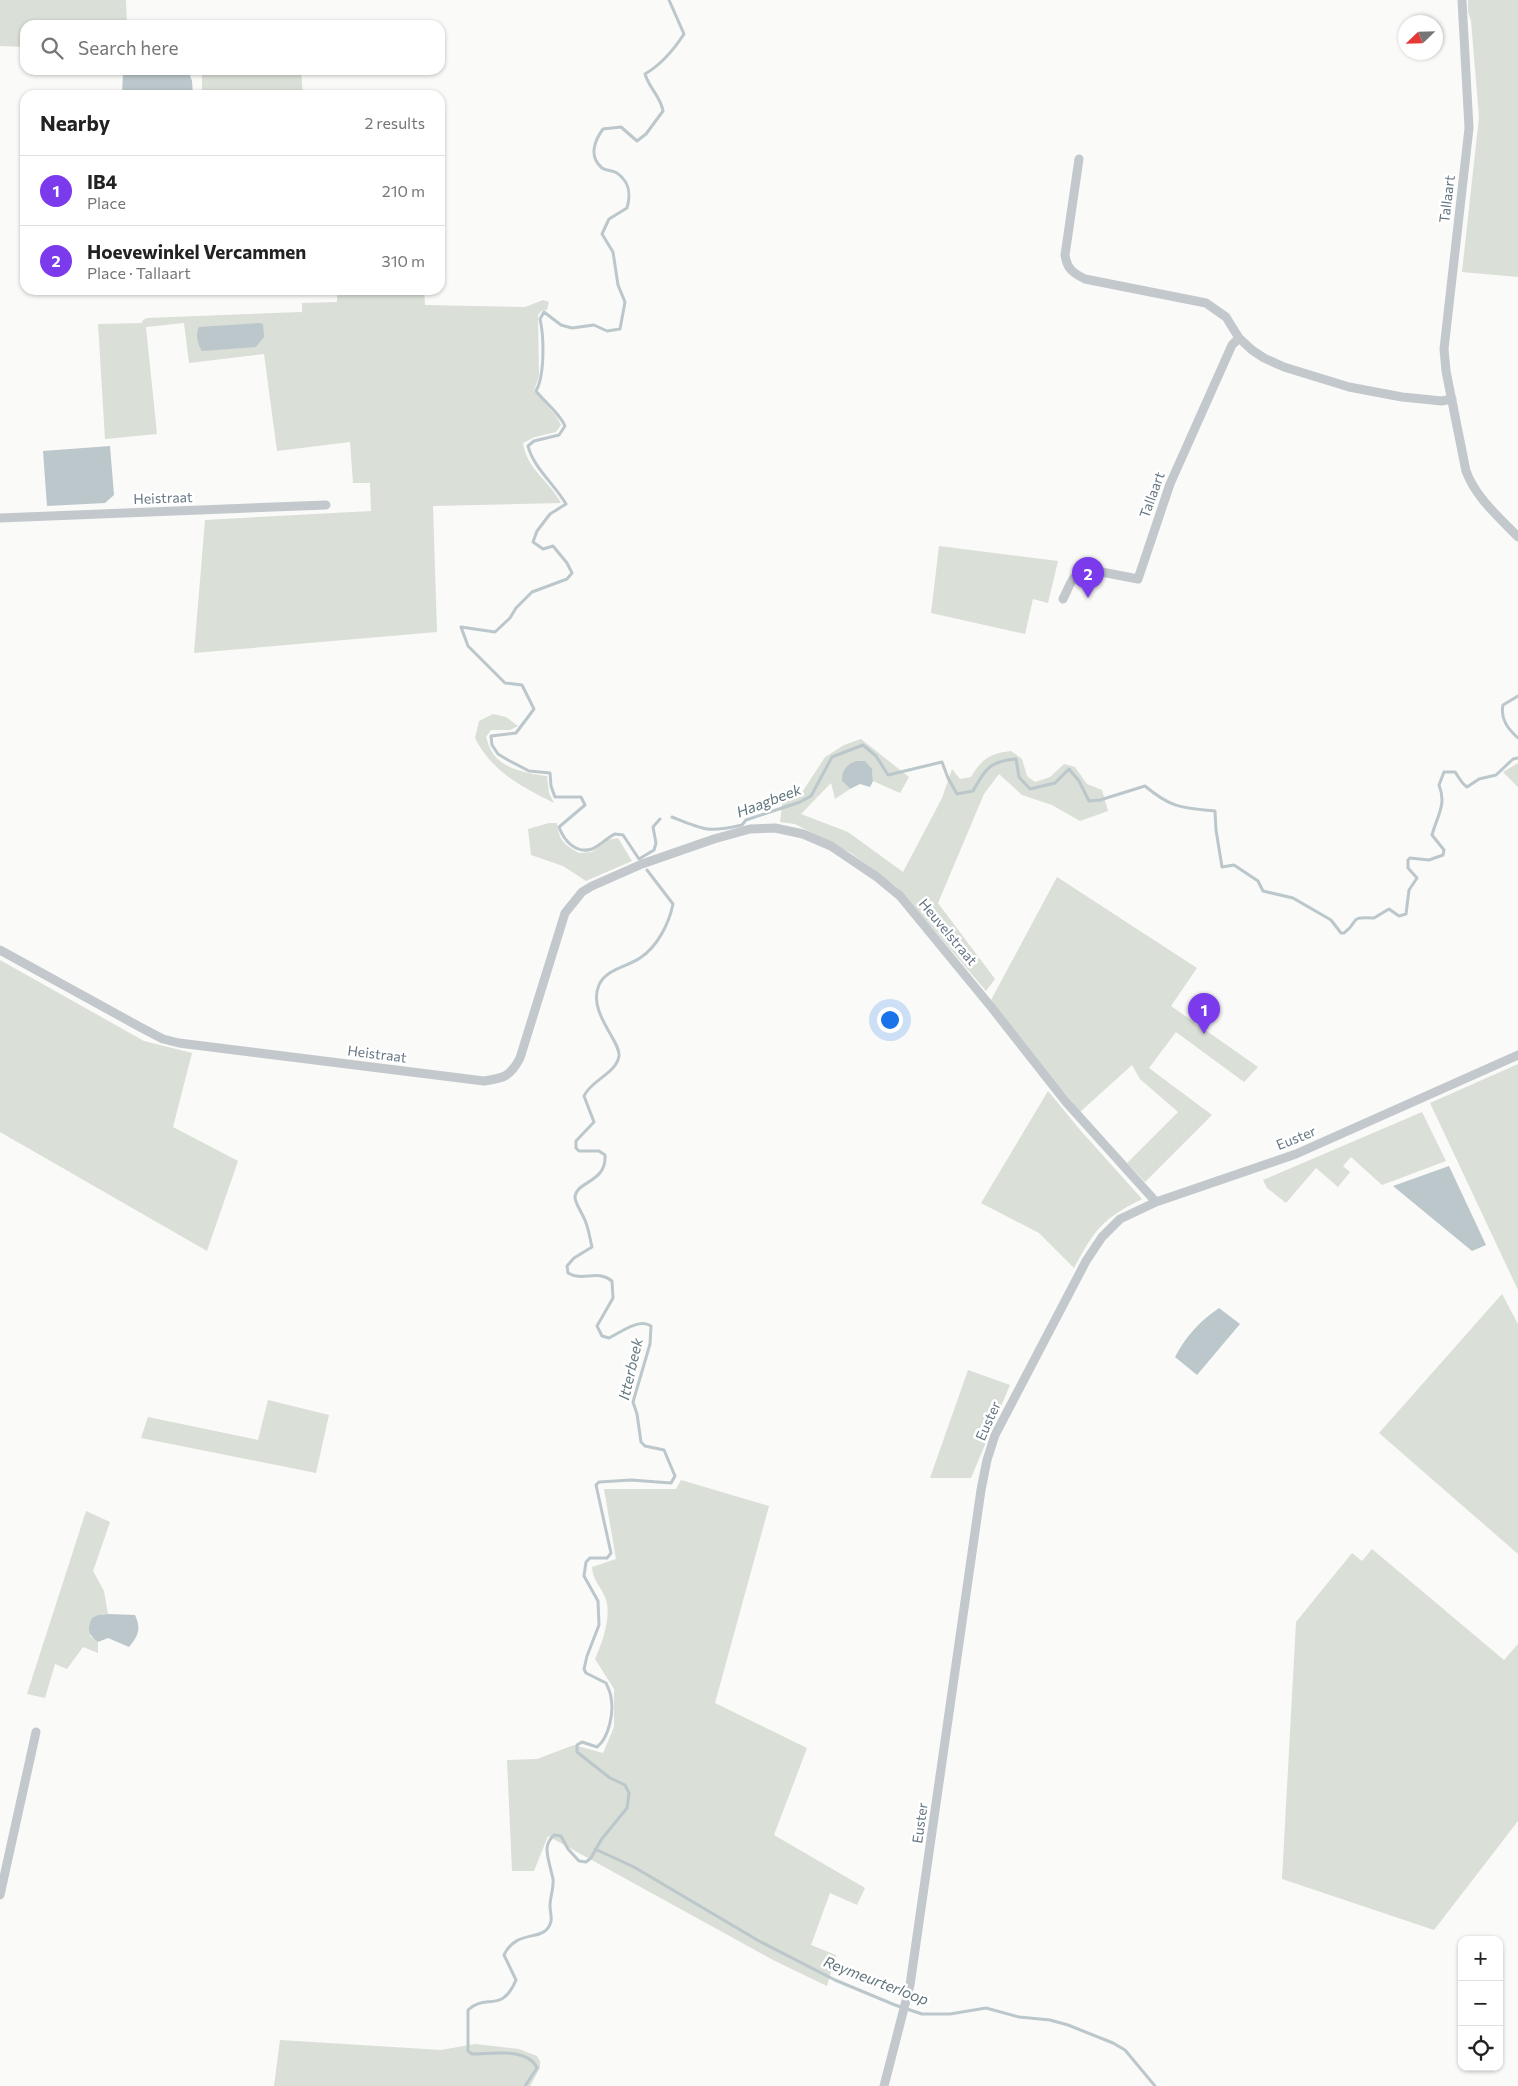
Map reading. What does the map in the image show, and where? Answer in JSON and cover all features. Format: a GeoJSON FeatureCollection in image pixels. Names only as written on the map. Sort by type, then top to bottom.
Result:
{"type":"FeatureCollection","features":[{"type":"Feature","properties":{"kind":"street","name":"Tallaart"},"geometry":{"type":"LineString","coordinates":[[1462,0],[1469,128],[1445,334],[1446,371],[1470,483],[1518,537]]}},
{"type":"Feature","properties":{"kind":"street"},"geometry":{"type":"LineString","coordinates":[[1079,159],[1065,255],[1066,266],[1073,274],[1086,279],[1206,303],[1226,316],[1239,338],[1264,358],[1284,367],[1330,381],[1402,396],[1442,401],[1452,400]]}},
{"type":"Feature","properties":{"kind":"street","name":"Tallaart"},"geometry":{"type":"LineString","coordinates":[[1064,599],[1074,576],[1080,570],[1086,569],[1138,579],[1170,484],[1232,345],[1239,338]]}},
{"type":"Feature","properties":{"kind":"street","name":"Heistraat"},"geometry":{"type":"LineString","coordinates":[[0,518],[326,505]]}},
{"type":"Feature","properties":{"kind":"street","name":"Heuvelstraat"},"geometry":{"type":"LineString","coordinates":[[642,864],[714,839],[750,829],[775,828],[803,834],[831,846],[857,863],[900,896],[1066,1102],[1156,1202]]}},
{"type":"Feature","properties":{"kind":"street","name":"Heistraat"},"geometry":{"type":"LineString","coordinates":[[0,950],[163,1039],[179,1043],[484,1081],[503,1078],[513,1070],[520,1058],[566,913],[574,900],[592,886],[642,864]]}},
{"type":"Feature","properties":{"kind":"street","name":"Euster"},"geometry":{"type":"LineString","coordinates":[[884,2086],[910,1985],[964,1618],[980,1490],[987,1460],[995,1435],[1086,1261],[1102,1237],[1120,1219],[1156,1202],[1296,1154],[1518,1055]]}},
{"type":"Feature","properties":{"kind":"street"},"geometry":{"type":"LineString","coordinates":[[0,1895],[36,1732]]}},
{"type":"Feature","properties":{"kind":"shaded area"},"geometry":{"type":"Polygon","coordinates":[[[0,0],[126,0],[127,20],[20,20],[20,47],[0,46],[0,0]]]}},
{"type":"Feature","properties":{"kind":"shaded area"},"geometry":{"type":"Polygon","coordinates":[[[1468,0],[1518,0],[1518,277],[1462,272],[1479,117],[1468,0]]]}},
{"type":"Feature","properties":{"kind":"shaded area"},"geometry":{"type":"Polygon","coordinates":[[[123,75],[190,75],[193,90],[122,90],[123,75]]]}},
{"type":"Feature","properties":{"kind":"shaded area"},"geometry":{"type":"Polygon","coordinates":[[[202,75],[301,75],[303,90],[202,90],[202,75]]]}},
{"type":"Feature","properties":{"kind":"shaded area"},"geometry":{"type":"Polygon","coordinates":[[[337,295],[424,295],[425,305],[525,307],[543,300],[549,302],[547,310],[541,311],[538,315],[539,376],[534,391],[557,417],[561,425],[556,432],[535,437],[523,443],[529,461],[561,503],[433,506],[437,632],[194,653],[205,520],[371,511],[370,483],[353,483],[350,442],[277,451],[264,354],[189,363],[184,323],[146,327],[157,434],[105,439],[98,324],[142,323],[147,318],[302,312],[302,303],[337,302],[337,295]]]}},
{"type":"Feature","properties":{"kind":"shaded area"},"geometry":{"type":"Polygon","coordinates":[[[263,324],[264,337],[256,347],[202,351],[199,346],[197,336],[199,327],[263,324]]]}},
{"type":"Feature","properties":{"kind":"shaded area"},"geometry":{"type":"Polygon","coordinates":[[[110,446],[114,495],[105,503],[47,506],[43,451],[110,446]]]}},
{"type":"Feature","properties":{"kind":"shaded area"},"geometry":{"type":"Polygon","coordinates":[[[939,546],[1058,561],[1048,603],[1033,599],[1025,634],[931,613],[939,546]]]}},
{"type":"Feature","properties":{"kind":"shaded area"},"geometry":{"type":"Polygon","coordinates":[[[493,714],[506,717],[518,726],[510,730],[491,730],[486,737],[489,747],[496,758],[516,770],[547,776],[549,793],[554,803],[509,777],[482,750],[475,738],[479,721],[493,714]]]}},
{"type":"Feature","properties":{"kind":"shaded area"},"geometry":{"type":"Polygon","coordinates":[[[861,739],[909,777],[900,793],[873,781],[872,769],[842,781],[850,789],[835,799],[831,783],[801,814],[848,832],[903,872],[942,798],[952,769],[960,779],[971,777],[987,758],[1011,751],[1022,759],[1027,776],[1035,782],[1050,777],[1064,764],[1075,767],[1087,784],[1102,790],[1108,811],[1080,821],[1052,805],[1022,795],[999,774],[984,794],[938,903],[995,979],[986,991],[897,887],[851,853],[795,824],[780,822],[783,797],[799,797],[825,757],[844,745],[861,739]]]}},
{"type":"Feature","properties":{"kind":"shaded area"},"geometry":{"type":"Polygon","coordinates":[[[856,761],[865,761],[872,769],[873,781],[870,787],[860,784],[850,789],[842,781],[845,768],[856,761]]]}},
{"type":"Feature","properties":{"kind":"shaded area"},"geometry":{"type":"Polygon","coordinates":[[[1518,763],[1518,787],[1503,772],[1518,763]]]}},
{"type":"Feature","properties":{"kind":"shaded area"},"geometry":{"type":"Polygon","coordinates":[[[549,823],[557,823],[563,841],[579,853],[592,852],[607,840],[618,838],[632,861],[586,881],[563,866],[531,855],[528,829],[549,823]]]}},
{"type":"Feature","properties":{"kind":"shaded area"},"geometry":{"type":"Polygon","coordinates":[[[1057,877],[1197,968],[1171,1006],[1258,1067],[1244,1082],[1176,1032],[1149,1068],[1212,1115],[1145,1182],[1127,1163],[1178,1112],[1140,1079],[1132,1065],[1080,1112],[991,1000],[1057,877]]]}},
{"type":"Feature","properties":{"kind":"shaded area"},"geometry":{"type":"Polygon","coordinates":[[[0,960],[144,1041],[192,1053],[173,1127],[238,1161],[207,1251],[0,1132],[0,960]]]}},
{"type":"Feature","properties":{"kind":"shaded area"},"geometry":{"type":"Polygon","coordinates":[[[1518,1064],[1518,1290],[1430,1103],[1518,1064]]]}},
{"type":"Feature","properties":{"kind":"shaded area"},"geometry":{"type":"Polygon","coordinates":[[[1048,1091],[1142,1199],[1117,1213],[1101,1226],[1094,1234],[1074,1268],[1039,1233],[981,1203],[1048,1091]]]}},
{"type":"Feature","properties":{"kind":"shaded area"},"geometry":{"type":"Polygon","coordinates":[[[1422,1112],[1446,1161],[1382,1185],[1351,1157],[1343,1166],[1350,1172],[1338,1187],[1316,1168],[1286,1203],[1267,1188],[1263,1180],[1422,1112]]]}},
{"type":"Feature","properties":{"kind":"shaded area"},"geometry":{"type":"Polygon","coordinates":[[[1449,1166],[1486,1245],[1472,1251],[1393,1186],[1449,1166]]]}},
{"type":"Feature","properties":{"kind":"shaded area"},"geometry":{"type":"Polygon","coordinates":[[[1502,1294],[1518,1324],[1518,1554],[1379,1433],[1502,1294]]]}},
{"type":"Feature","properties":{"kind":"shaded area"},"geometry":{"type":"Polygon","coordinates":[[[1219,1308],[1240,1324],[1197,1375],[1175,1357],[1194,1330],[1219,1308]]]}},
{"type":"Feature","properties":{"kind":"shaded area"},"geometry":{"type":"Polygon","coordinates":[[[968,1370],[1010,1385],[971,1478],[930,1478],[968,1370]]]}},
{"type":"Feature","properties":{"kind":"shaded area"},"geometry":{"type":"Polygon","coordinates":[[[268,1400],[329,1415],[316,1473],[141,1438],[148,1417],[258,1440],[268,1400]]]}},
{"type":"Feature","properties":{"kind":"shaded area"},"geometry":{"type":"Polygon","coordinates":[[[681,1480],[769,1506],[715,1703],[807,1748],[774,1835],[865,1888],[857,1905],[830,1893],[811,1945],[836,1955],[827,1986],[775,1961],[548,1836],[534,1871],[512,1871],[507,1760],[537,1759],[574,1745],[603,1753],[614,1727],[614,1689],[595,1659],[605,1632],[608,1610],[606,1599],[594,1578],[592,1567],[616,1559],[604,1489],[676,1489],[681,1480]]]}},
{"type":"Feature","properties":{"kind":"shaded area"},"geometry":{"type":"Polygon","coordinates":[[[86,1511],[110,1522],[93,1571],[104,1591],[108,1614],[98,1615],[90,1636],[98,1642],[98,1653],[83,1647],[67,1669],[55,1664],[45,1698],[27,1694],[86,1511]]]}},
{"type":"Feature","properties":{"kind":"shaded area"},"geometry":{"type":"Polygon","coordinates":[[[1372,1549],[1504,1660],[1518,1644],[1518,1821],[1434,1930],[1282,1879],[1296,1622],[1352,1553],[1362,1561],[1372,1549]]]}},
{"type":"Feature","properties":{"kind":"shaded area"},"geometry":{"type":"Polygon","coordinates":[[[108,1614],[135,1615],[138,1631],[129,1647],[108,1638],[98,1642],[90,1634],[89,1626],[92,1618],[108,1614]]]}},
{"type":"Feature","properties":{"kind":"shaded area"},"geometry":{"type":"Polygon","coordinates":[[[280,2040],[441,2050],[475,2044],[519,2049],[537,2056],[540,2061],[540,2068],[530,2086],[274,2086],[280,2040]]]}},
{"type":"Feature","properties":{"kind":"waterway","name":"Itterbeek"},"geometry":{"type":"LineString","coordinates":[[660,819],[653,827],[656,843],[654,850],[639,859],[623,835],[615,834],[592,849],[581,850],[571,845],[559,827],[585,805],[581,797],[555,797],[551,786],[550,773],[529,771],[498,754],[492,745],[491,736],[516,733],[534,709],[522,685],[505,683],[468,646],[461,627],[495,632],[510,618],[516,608],[532,592],[567,579],[572,573],[567,563],[553,546],[543,549],[533,542],[537,531],[550,514],[566,504],[539,469],[528,446],[534,441],[559,435],[565,426],[559,416],[536,391],[541,375],[543,355],[540,319],[544,312],[561,325],[572,328],[594,325],[607,331],[620,329],[625,302],[618,285],[613,252],[602,234],[609,219],[627,208],[629,193],[625,180],[615,172],[602,168],[598,163],[595,158],[594,148],[603,129],[621,127],[637,141],[646,134],[663,111],[660,101],[645,74],[667,57],[684,34],[669,0]]}},
{"type":"Feature","properties":{"kind":"waterway","name":"Haagbeek"},"geometry":{"type":"LineString","coordinates":[[1518,696],[1503,705],[1502,710],[1506,723],[1518,738]]}},
{"type":"Feature","properties":{"kind":"waterway","name":"Haagbeek"},"geometry":{"type":"LineString","coordinates":[[672,817],[706,829],[721,829],[742,825],[746,820],[800,802],[811,796],[832,757],[863,745],[876,756],[888,775],[942,762],[957,794],[973,791],[981,777],[994,764],[1016,759],[1019,777],[1030,789],[1055,783],[1069,769],[1079,781],[1089,801],[1100,800],[1145,786],[1162,799],[1177,806],[1215,811],[1222,867],[1234,865],[1258,881],[1263,891],[1293,898],[1331,920],[1341,933],[1344,933],[1357,919],[1374,918],[1389,909],[1399,916],[1406,914],[1409,890],[1417,878],[1408,868],[1408,860],[1410,858],[1429,860],[1443,855],[1444,850],[1432,835],[1442,805],[1439,785],[1444,772],[1455,772],[1467,787],[1479,779],[1496,775],[1513,759],[1518,758]]}},
{"type":"Feature","properties":{"kind":"waterway","name":"Itterbeek"},"geometry":{"type":"LineString","coordinates":[[525,2086],[537,2068],[526,2057],[508,2053],[472,2054],[468,2051],[468,2010],[474,2005],[505,1997],[516,1980],[504,1955],[516,1941],[543,1932],[548,1928],[551,1919],[550,1903],[553,1882],[547,1852],[550,1840],[554,1835],[561,1836],[568,1849],[579,1861],[586,1862],[591,1858],[601,1840],[627,1808],[629,1793],[625,1785],[610,1778],[577,1752],[577,1745],[582,1742],[597,1747],[601,1743],[610,1724],[612,1710],[610,1694],[606,1683],[586,1673],[584,1669],[599,1625],[598,1601],[584,1576],[586,1562],[590,1558],[607,1558],[611,1553],[596,1485],[599,1482],[631,1480],[671,1483],[675,1476],[664,1450],[645,1446],[641,1442],[637,1414],[633,1402],[650,1344],[651,1326],[646,1324],[636,1325],[624,1329],[609,1338],[602,1336],[597,1326],[613,1298],[612,1281],[601,1276],[574,1275],[568,1273],[567,1266],[574,1258],[592,1247],[586,1223],[575,1198],[576,1192],[601,1171],[605,1155],[599,1151],[579,1151],[576,1148],[576,1141],[594,1122],[584,1096],[587,1090],[613,1068],[619,1056],[615,1042],[605,1025],[597,1005],[596,995],[599,985],[607,975],[635,961],[652,948],[669,919],[673,904],[647,870]]}},
{"type":"Feature","properties":{"kind":"waterway","name":"Reymeurterloop"},"geometry":{"type":"LineString","coordinates":[[595,1849],[634,1867],[759,1941],[835,1980],[922,2014],[950,2014],[986,2008],[1019,2017],[1050,2020],[1068,2025],[1113,2043],[1125,2050],[1155,2086]]}},
{"type":"Feature","properties":{"kind":"place","name":"Hoevewinkel Vercammen"},"geometry":{"type":"Point","coordinates":[1088,598]}},
{"type":"Feature","properties":{"kind":"place","name":"IB4"},"geometry":{"type":"Point","coordinates":[1204,1034]}}]}
